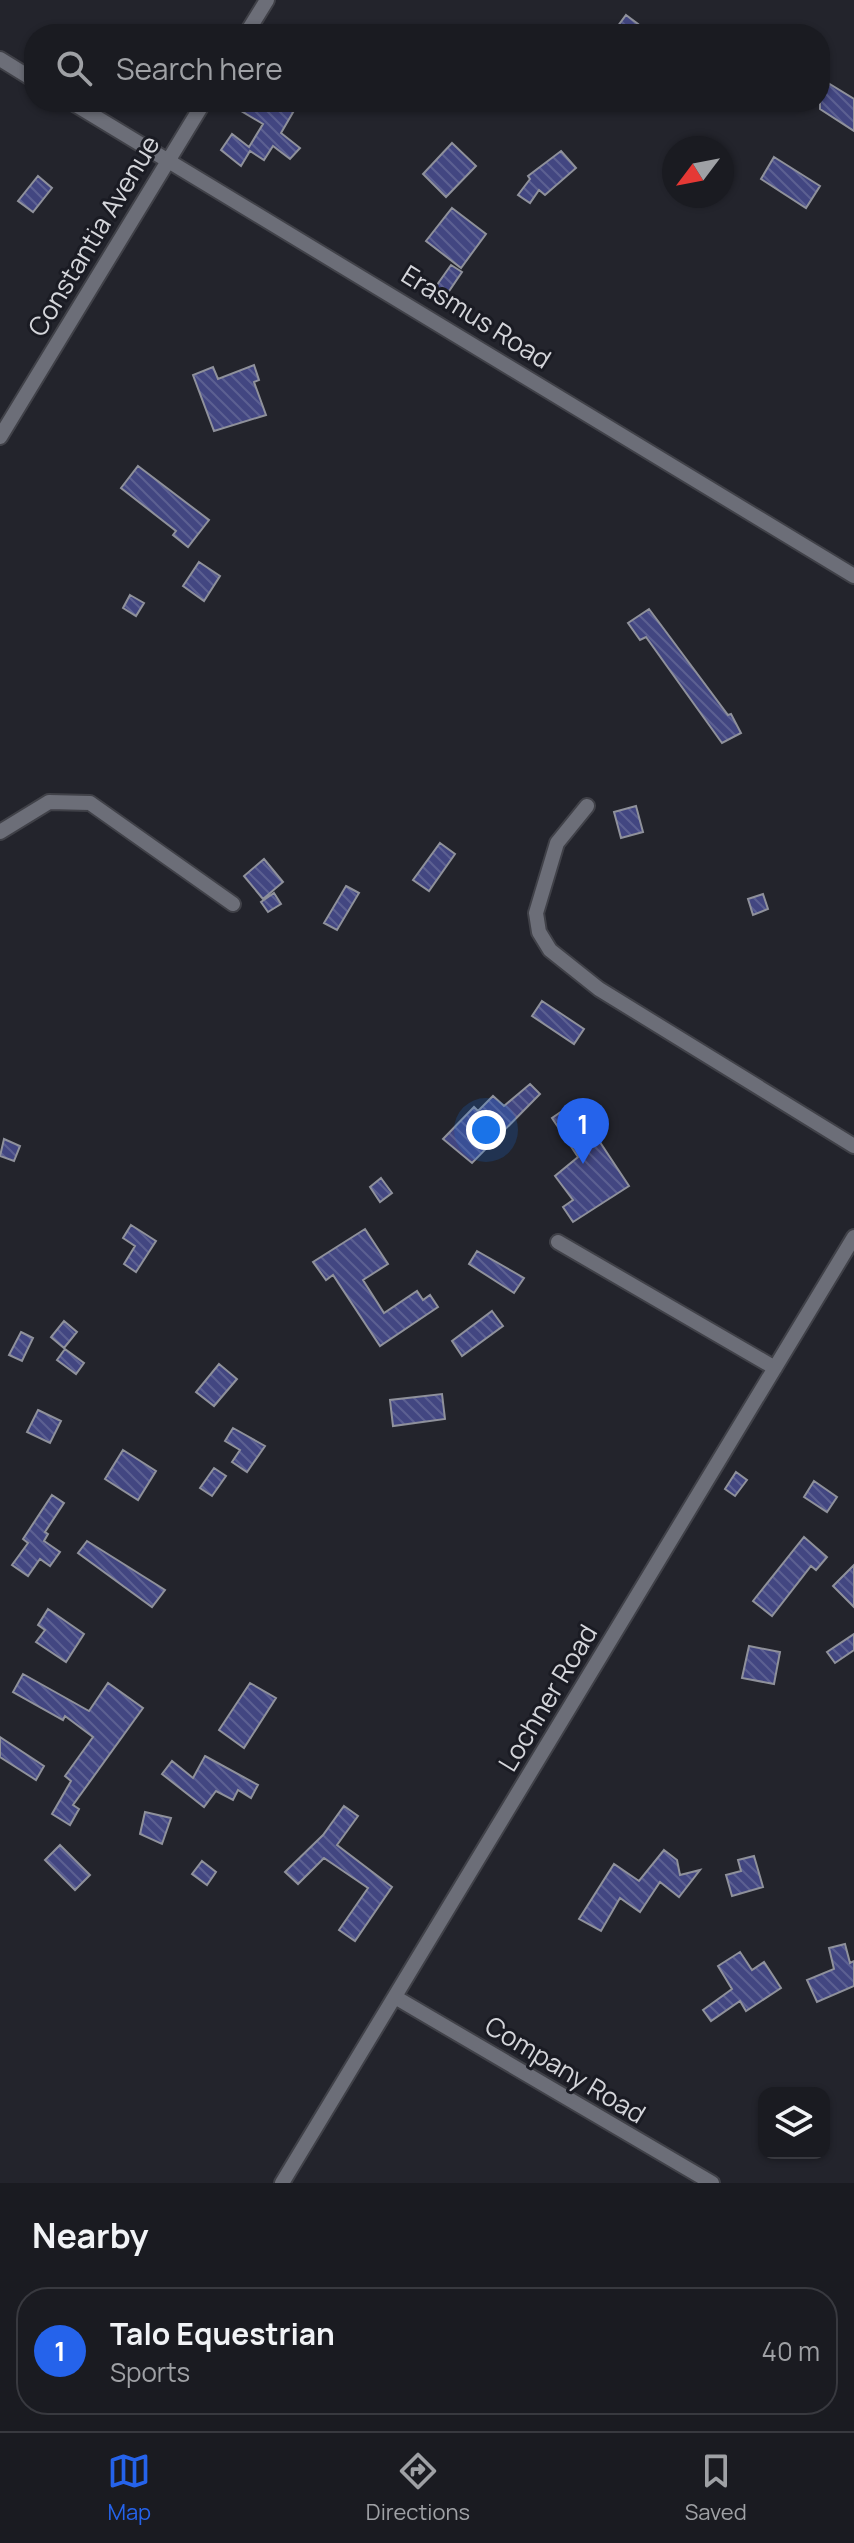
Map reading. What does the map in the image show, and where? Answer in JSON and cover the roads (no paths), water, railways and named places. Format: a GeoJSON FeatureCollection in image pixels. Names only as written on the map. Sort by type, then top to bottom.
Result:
{"type":"FeatureCollection","features":[{"type":"Feature","properties":{"kind":"street"},"geometry":{"type":"LineString","coordinates":[[252,24],[267,0]]}},
{"type":"Feature","properties":{"kind":"street"},"geometry":{"type":"LineString","coordinates":[[0,59],[24,74]]}},
{"type":"Feature","properties":{"kind":"street","name":"Erasmus Road"},"geometry":{"type":"LineString","coordinates":[[88,112],[854,576]]}},
{"type":"Feature","properties":{"kind":"street","name":"Constantia Avenue"},"geometry":{"type":"LineString","coordinates":[[0,437],[198,112]]}},
{"type":"Feature","properties":{"kind":"street"},"geometry":{"type":"LineString","coordinates":[[0,832],[49,802],[90,803],[233,904]]}},
{"type":"Feature","properties":{"kind":"street"},"geometry":{"type":"LineString","coordinates":[[587,806],[557,843],[536,913],[539,932],[550,950],[599,989],[854,1146]]}},
{"type":"Feature","properties":{"kind":"street","name":"Lochner Road"},"geometry":{"type":"LineString","coordinates":[[282,2183],[854,1237]]}},
{"type":"Feature","properties":{"kind":"street"},"geometry":{"type":"LineString","coordinates":[[558,1242],[775,1368]]}},
{"type":"Feature","properties":{"kind":"street","name":"Company Road"},"geometry":{"type":"LineString","coordinates":[[395,1997],[712,2183]]}},
{"type":"Feature","properties":{"kind":"place","name":"Talo Equestrian"},"geometry":{"type":"Point","coordinates":[583,1164]}}]}
